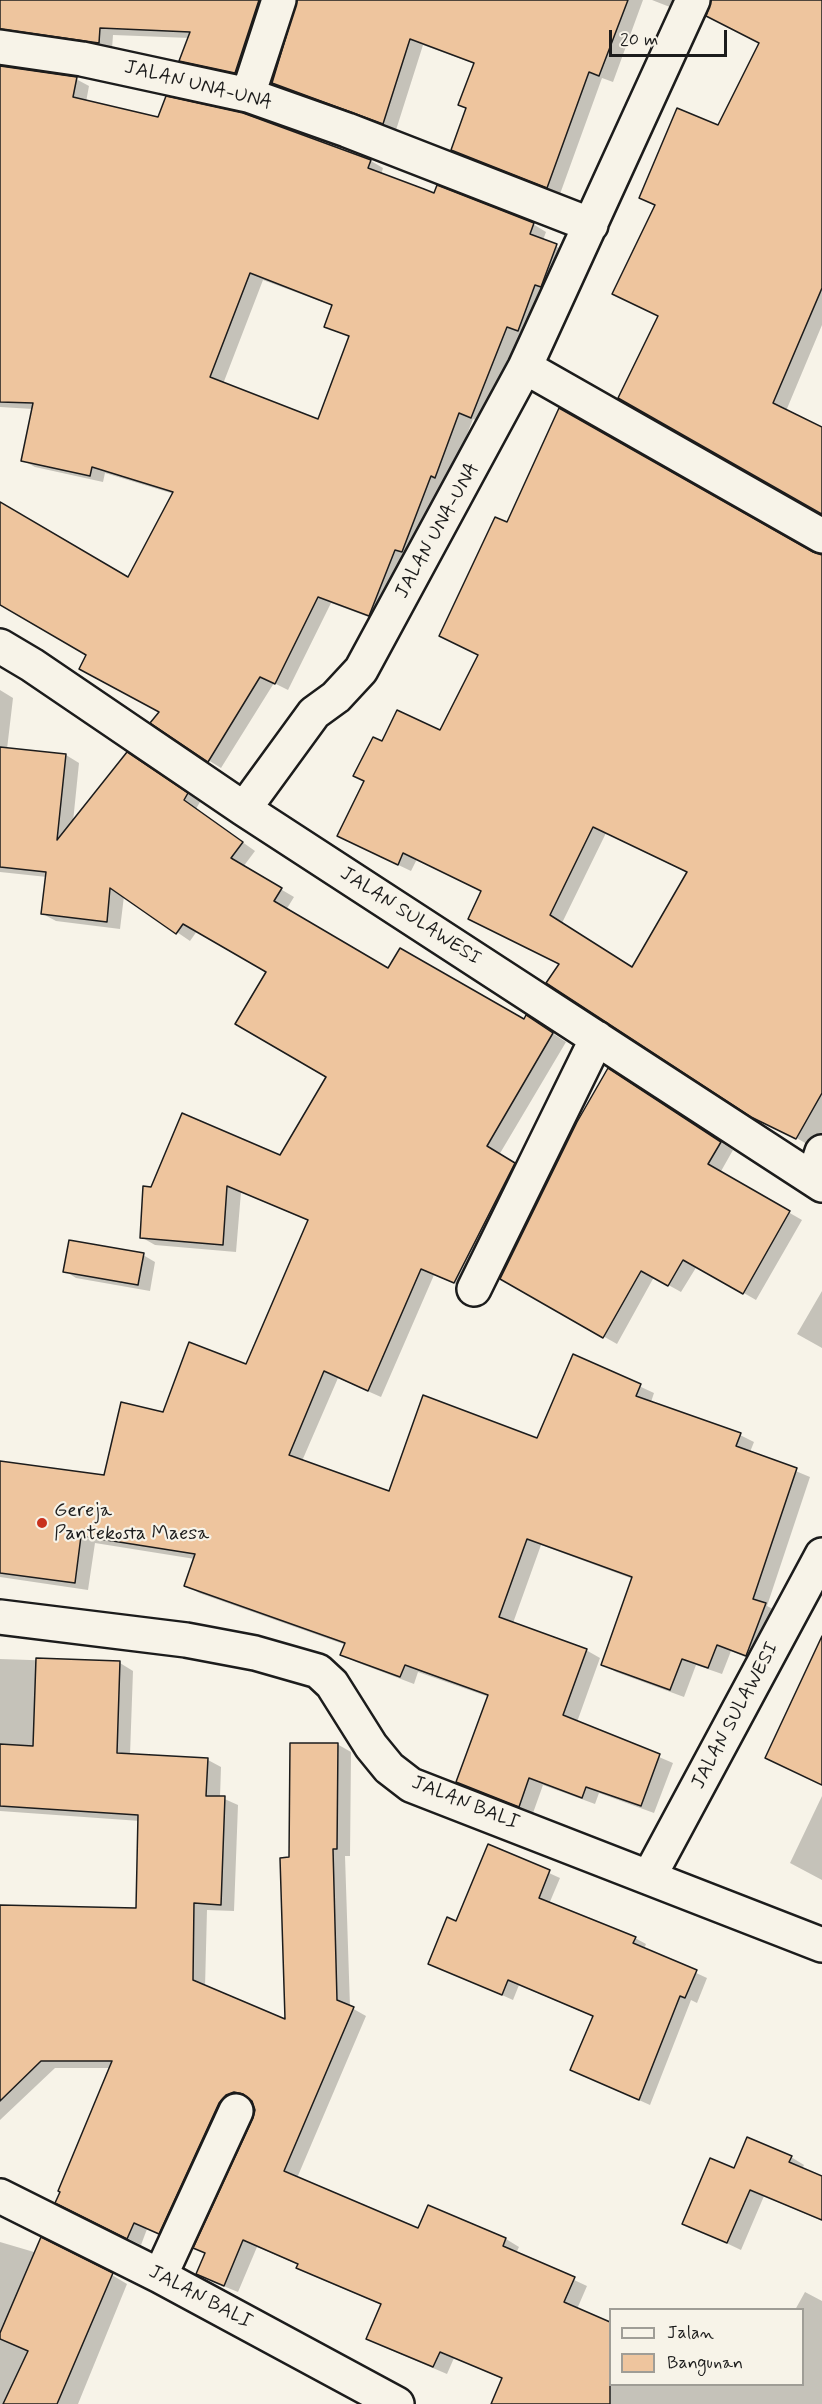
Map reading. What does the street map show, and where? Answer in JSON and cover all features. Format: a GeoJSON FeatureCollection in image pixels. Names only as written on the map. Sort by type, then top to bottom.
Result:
{"type":"FeatureCollection","features":[{"type":"Feature","properties":{"kind":"street"},"geometry":{"type":"LineString","coordinates":[[248,95],[279,0]]}},
{"type":"Feature","properties":{"kind":"street","name":"JALAN UNA-UNA"},"geometry":{"type":"LineString","coordinates":[[244,809],[314,712],[336,697],[362,670],[525,367],[693,0]]}},
{"type":"Feature","properties":{"kind":"street","name":"JALAN UNA-UNA"},"geometry":{"type":"LineString","coordinates":[[0,47],[82,59],[248,95],[347,130],[591,225]]}},
{"type":"Feature","properties":{"kind":"street"},"geometry":{"type":"LineString","coordinates":[[525,367],[822,536]]}},
{"type":"Feature","properties":{"kind":"street","name":"JALAN SULAWESI"},"geometry":{"type":"LineString","coordinates":[[0,646],[32,665],[244,809],[597,1038],[819,1172]]}},
{"type":"Feature","properties":{"kind":"street"},"geometry":{"type":"LineString","coordinates":[[474,1289],[597,1038]]}},
{"type":"Feature","properties":{"kind":"street","name":"JALAN SULAWESI"},"geometry":{"type":"LineString","coordinates":[[649,1876],[822,1555]]}},
{"type":"Feature","properties":{"kind":"street","name":"JALAN BALI"},"geometry":{"type":"LineString","coordinates":[[0,1617],[186,1640],[255,1653],[318,1671],[332,1684],[371,1746],[390,1768],[411,1785],[822,1945]]}},
{"type":"Feature","properties":{"kind":"street"},"geometry":{"type":"LineString","coordinates":[[160,2276],[236,2111]]}},
{"type":"Feature","properties":{"kind":"street","name":"JALAN BALI"},"geometry":{"type":"LineString","coordinates":[[0,2196],[160,2276],[397,2404]]}},
{"type":"Feature","properties":{"kind":"building"},"geometry":{"type":"Polygon","coordinates":[[[0,0],[259,0],[235,73],[179,61],[190,32],[100,28],[99,43],[0,29],[0,0]]]}},
{"type":"Feature","properties":{"kind":"building"},"geometry":{"type":"Polygon","coordinates":[[[297,0],[628,0],[599,76],[589,72],[547,188],[451,150],[466,108],[458,105],[474,63],[410,39],[383,124],[272,83],[297,0]]]}},
{"type":"Feature","properties":{"kind":"building"},"geometry":{"type":"Polygon","coordinates":[[[711,0],[822,0],[822,288],[773,403],[822,427],[822,514],[618,398],[658,316],[612,294],[655,205],[639,198],[677,108],[718,125],[759,43],[706,16],[711,0]]]}},
{"type":"Feature","properties":{"kind":"building"},"geometry":{"type":"Polygon","coordinates":[[[0,66],[77,77],[73,97],[158,117],[166,96],[243,113],[371,160],[368,168],[434,193],[437,185],[534,223],[530,234],[557,244],[541,287],[535,285],[518,331],[507,327],[471,418],[459,413],[435,478],[431,476],[402,552],[395,550],[369,616],[318,597],[275,684],[260,677],[208,762],[150,723],[159,712],[79,669],[86,655],[0,605],[0,502],[128,577],[173,492],[92,467],[90,476],[21,461],[33,403],[0,402],[0,66]],[[250,273],[210,377],[318,419],[349,336],[324,327],[332,305],[250,273]]]}},
{"type":"Feature","properties":{"kind":"building"},"geometry":{"type":"Polygon","coordinates":[[[559,408],[822,555],[822,1093],[796,1139],[751,1117],[546,983],[559,964],[468,919],[481,891],[403,853],[398,865],[337,836],[364,781],[353,776],[373,737],[382,741],[397,710],[440,730],[478,655],[439,636],[495,517],[507,522],[559,408]],[[593,827],[550,915],[632,967],[687,872],[593,827]]]}},
{"type":"Feature","properties":{"kind":"building"},"geometry":{"type":"Polygon","coordinates":[[[0,747],[66,754],[57,840],[127,752],[188,793],[184,800],[243,842],[231,858],[282,888],[274,901],[388,968],[400,948],[524,1019],[526,1015],[553,1033],[487,1146],[515,1163],[454,1283],[421,1269],[368,1391],[324,1371],[289,1455],[389,1491],[423,1395],[537,1438],[573,1354],[641,1384],[636,1396],[741,1433],[736,1446],[797,1468],[753,1599],[766,1603],[746,1656],[717,1645],[708,1668],[682,1659],[670,1690],[601,1665],[632,1577],[527,1539],[499,1617],[587,1649],[563,1715],[660,1754],[641,1806],[586,1787],[582,1798],[529,1778],[519,1807],[456,1782],[488,1695],[405,1665],[400,1677],[340,1655],[345,1643],[184,1586],[195,1554],[81,1536],[75,1583],[0,1573],[0,1461],[104,1475],[121,1402],[163,1412],[189,1342],[246,1364],[308,1220],[227,1186],[223,1245],[140,1238],[143,1186],[151,1187],[182,1113],[280,1155],[326,1077],[235,1024],[266,972],[183,924],[176,934],[110,888],[107,922],[41,914],[46,872],[0,867],[0,747]]]}},
{"type":"Feature","properties":{"kind":"building"},"geometry":{"type":"Polygon","coordinates":[[[608,1068],[721,1142],[708,1164],[790,1211],[743,1294],[683,1260],[668,1286],[641,1271],[603,1338],[500,1279],[577,1122],[608,1068]]]}},
{"type":"Feature","properties":{"kind":"building"},"geometry":{"type":"Polygon","coordinates":[[[69,1240],[144,1253],[138,1285],[63,1272],[69,1240]]]}},
{"type":"Feature","properties":{"kind":"building"},"geometry":{"type":"Polygon","coordinates":[[[822,1636],[822,1785],[765,1758],[822,1636]]]}},
{"type":"Feature","properties":{"kind":"building"},"geometry":{"type":"Polygon","coordinates":[[[36,1658],[120,1661],[117,1753],[208,1758],[206,1796],[225,1796],[221,1905],[194,1903],[193,1980],[285,2019],[280,1858],[289,1857],[290,1743],[338,1743],[337,1849],[333,1849],[337,2000],[354,2007],[284,2171],[418,2228],[428,2205],[506,2238],[503,2246],[575,2277],[564,2302],[609,2322],[610,2404],[491,2404],[502,2378],[440,2352],[433,2367],[366,2339],[381,2304],[296,2268],[298,2264],[243,2240],[224,2286],[196,2274],[205,2253],[193,2248],[253,2118],[255,2110],[252,2101],[243,2094],[234,2092],[226,2095],[219,2103],[159,2234],[134,2223],[127,2239],[55,2203],[112,2061],[41,2061],[0,2101],[0,1905],[136,1908],[138,1815],[0,1806],[0,1744],[33,1746],[36,1658]]]}},
{"type":"Feature","properties":{"kind":"building"},"geometry":{"type":"Polygon","coordinates":[[[488,1844],[550,1870],[539,1898],[636,1937],[633,1943],[697,1970],[685,1998],[680,1996],[639,2100],[570,2070],[593,2016],[508,1980],[502,1995],[428,1964],[447,1917],[456,1921],[488,1844]]]}},
{"type":"Feature","properties":{"kind":"building"},"geometry":{"type":"Polygon","coordinates":[[[747,2137],[792,2156],[789,2162],[822,2176],[822,2220],[750,2190],[727,2243],[682,2224],[710,2158],[734,2168],[747,2137]]]}},
{"type":"Feature","properties":{"kind":"building"},"geometry":{"type":"Polygon","coordinates":[[[41,2237],[113,2273],[57,2404],[3,2404],[28,2351],[0,2339],[0,2333],[41,2237]]]}},
{"type":"Feature","properties":{"kind":"place","name":"Gereja Pantekosta Maesa"},"geometry":{"type":"Point","coordinates":[42,1523]}}]}
